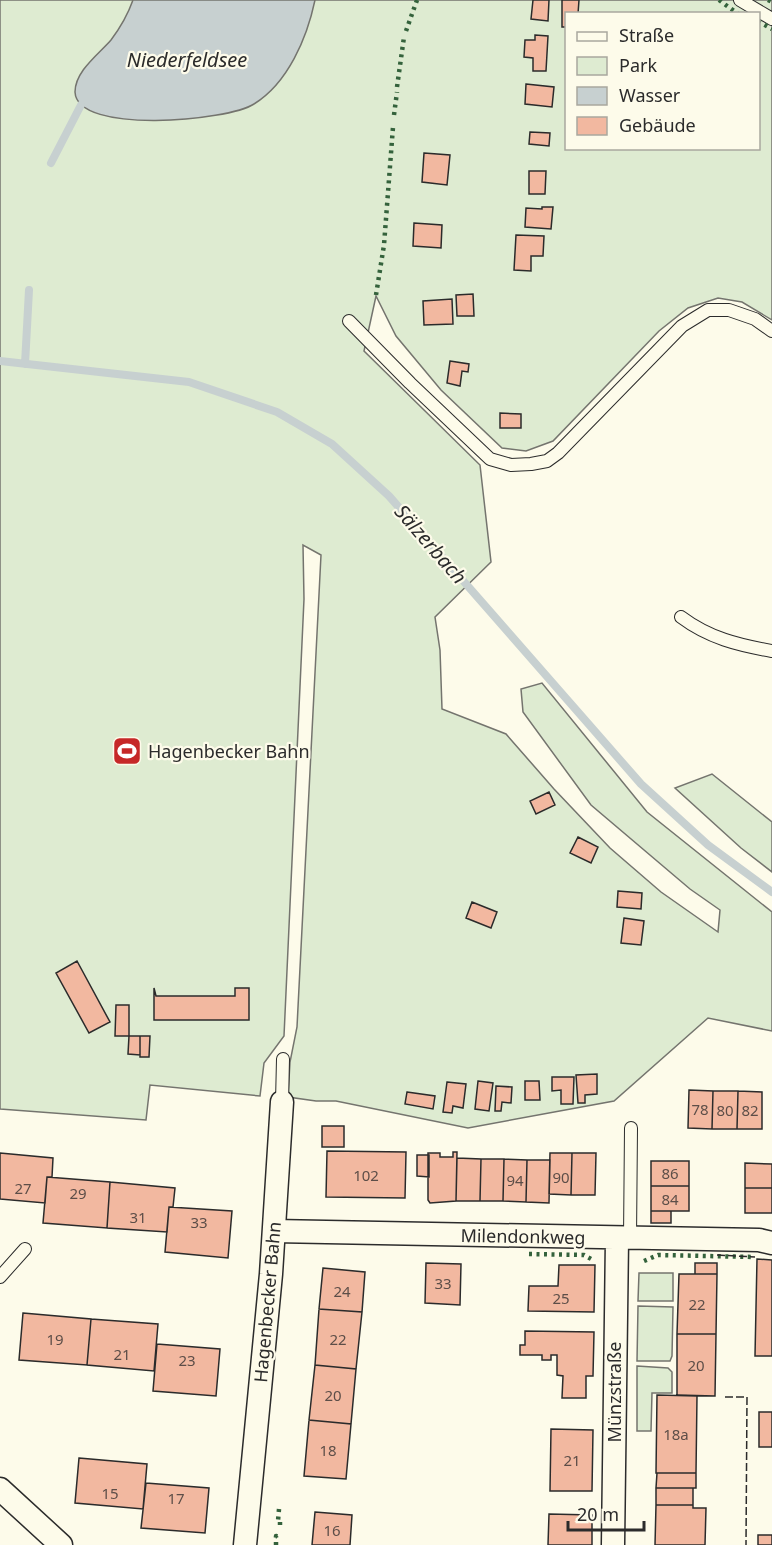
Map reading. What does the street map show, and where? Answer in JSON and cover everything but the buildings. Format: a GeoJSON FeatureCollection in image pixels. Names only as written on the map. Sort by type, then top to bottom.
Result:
{"type":"FeatureCollection","features":[{"type":"Feature","properties":{"kind":"street","name":"Hagenbecker Bahn"},"geometry":{"type":"LineString","coordinates":[[245,1545],[274,1231],[282,1102]]}},
{"type":"Feature","properties":{"kind":"street","name":"Milendonkweg"},"geometry":{"type":"LineString","coordinates":[[274,1231],[759,1240],[772,1243]]}},
{"type":"Feature","properties":{"kind":"street","name":"Münzstraße"},"geometry":{"type":"LineString","coordinates":[[613,1545],[623,1239]]}},
{"type":"Feature","properties":{"kind":"street"},"geometry":{"type":"LineString","coordinates":[[0,1489],[62,1545]]}},
{"type":"Feature","properties":{"kind":"lane"},"geometry":{"type":"LineString","coordinates":[[740,0],[772,19]]}},
{"type":"Feature","properties":{"kind":"lane"},"geometry":{"type":"LineString","coordinates":[[349,321],[395,369],[490,459],[512,465],[531,465],[547,461],[558,453],[682,326],[708,310],[729,310],[755,319],[772,331]]}},
{"type":"Feature","properties":{"kind":"lane"},"geometry":{"type":"LineString","coordinates":[[681,617],[698,630],[736,645],[772,651]]}},
{"type":"Feature","properties":{"kind":"lane","name":"Hagenbecker Bahn"},"geometry":{"type":"LineString","coordinates":[[282,1102],[283,1059]]}},
{"type":"Feature","properties":{"kind":"lane"},"geometry":{"type":"LineString","coordinates":[[623,1239],[631,1128]]}},
{"type":"Feature","properties":{"kind":"lane"},"geometry":{"type":"LineString","coordinates":[[0,1277],[25,1249]]}},
{"type":"Feature","properties":{"kind":"green space"},"geometry":{"type":"Polygon","coordinates":[[[0,0],[772,0],[772,320],[742,302],[718,298],[688,308],[659,331],[553,441],[526,451],[502,448],[441,390],[396,336],[376,296],[364,351],[480,465],[491,562],[435,617],[440,650],[442,709],[506,734],[610,848],[661,892],[718,932],[720,910],[690,889],[591,805],[523,712],[521,689],[542,683],[647,812],[772,912],[772,1031],[708,1018],[614,1101],[468,1128],[336,1101],[288,1097],[290,1062],[297,1027],[321,555],[303,545],[304,599],[284,1036],[264,1063],[260,1096],[150,1085],[146,1120],[0,1109],[0,0]]]}},
{"type":"Feature","properties":{"kind":"green space"},"geometry":{"type":"Polygon","coordinates":[[[712,774],[772,822],[772,872],[741,848],[675,788],[712,774]]]}},
{"type":"Feature","properties":{"kind":"green space"},"geometry":{"type":"Polygon","coordinates":[[[639,1273],[673,1273],[673,1301],[638,1301],[639,1273]]]}},
{"type":"Feature","properties":{"kind":"green space"},"geometry":{"type":"Polygon","coordinates":[[[638,1306],[673,1307],[670,1361],[637,1361],[638,1306]]]}},
{"type":"Feature","properties":{"kind":"green space"},"geometry":{"type":"Polygon","coordinates":[[[637,1366],[668,1368],[672,1372],[672,1393],[652,1393],[651,1431],[637,1431],[637,1366]]]}},
{"type":"Feature","properties":{"kind":"water","name":"Niederfeldsee"},"geometry":{"type":"Polygon","coordinates":[[[133,0],[315,0],[307,29],[294,58],[277,84],[266,95],[254,104],[239,110],[186,119],[156,120],[126,119],[100,114],[82,106],[75,92],[83,70],[111,40],[133,0]]]}},
{"type":"Feature","properties":{"kind":"waterway"},"geometry":{"type":"LineString","coordinates":[[51,163],[81,105]]}},
{"type":"Feature","properties":{"kind":"waterway"},"geometry":{"type":"LineString","coordinates":[[25,364],[29,290]]}},
{"type":"Feature","properties":{"kind":"waterway","name":"Sälzerbach"},"geometry":{"type":"LineString","coordinates":[[0,361],[189,382],[277,412],[332,444],[389,496],[641,784],[708,845],[772,892]]}},
{"type":"Feature","properties":{"kind":"hedge"},"geometry":{"type":"LineString","coordinates":[[406,31],[417,0]]}},
{"type":"Feature","properties":{"kind":"hedge"},"geometry":{"type":"LineString","coordinates":[[719,0],[735,12]]}},
{"type":"Feature","properties":{"kind":"hedge"},"geometry":{"type":"LineString","coordinates":[[768,0],[772,2]]}},
{"type":"Feature","properties":{"kind":"hedge"},"geometry":{"type":"LineString","coordinates":[[760,22],[772,29]]}},
{"type":"Feature","properties":{"kind":"hedge"},"geometry":{"type":"LineString","coordinates":[[397,87],[404,37]]}},
{"type":"Feature","properties":{"kind":"hedge"},"geometry":{"type":"LineString","coordinates":[[394,115],[397,92]]}},
{"type":"Feature","properties":{"kind":"hedge"},"geometry":{"type":"LineString","coordinates":[[376,295],[384,245],[393,127]]}},
{"type":"Feature","properties":{"kind":"hedge"},"geometry":{"type":"LineString","coordinates":[[529,1254],[584,1255],[593,1260]]}},
{"type":"Feature","properties":{"kind":"hedge"},"geometry":{"type":"LineString","coordinates":[[644,1261],[658,1255],[755,1257]]}},
{"type":"Feature","properties":{"kind":"hedge"},"geometry":{"type":"LineString","coordinates":[[279,1509],[280,1527]]}},
{"type":"Feature","properties":{"kind":"hedge"},"geometry":{"type":"LineString","coordinates":[[276,1545],[276,1536],[280,1537]]}},
{"type":"Feature","properties":{"kind":"fence"},"geometry":{"type":"LineString","coordinates":[[717,1255],[755,1257]]}},
{"type":"Feature","properties":{"kind":"fence"},"geometry":{"type":"LineString","coordinates":[[725,1397],[747,1397],[746,1545]]}},
{"type":"Feature","properties":{"kind":"place","name":"Hagenbecker Bahn"},"geometry":{"type":"Point","coordinates":[127,751]}}]}
